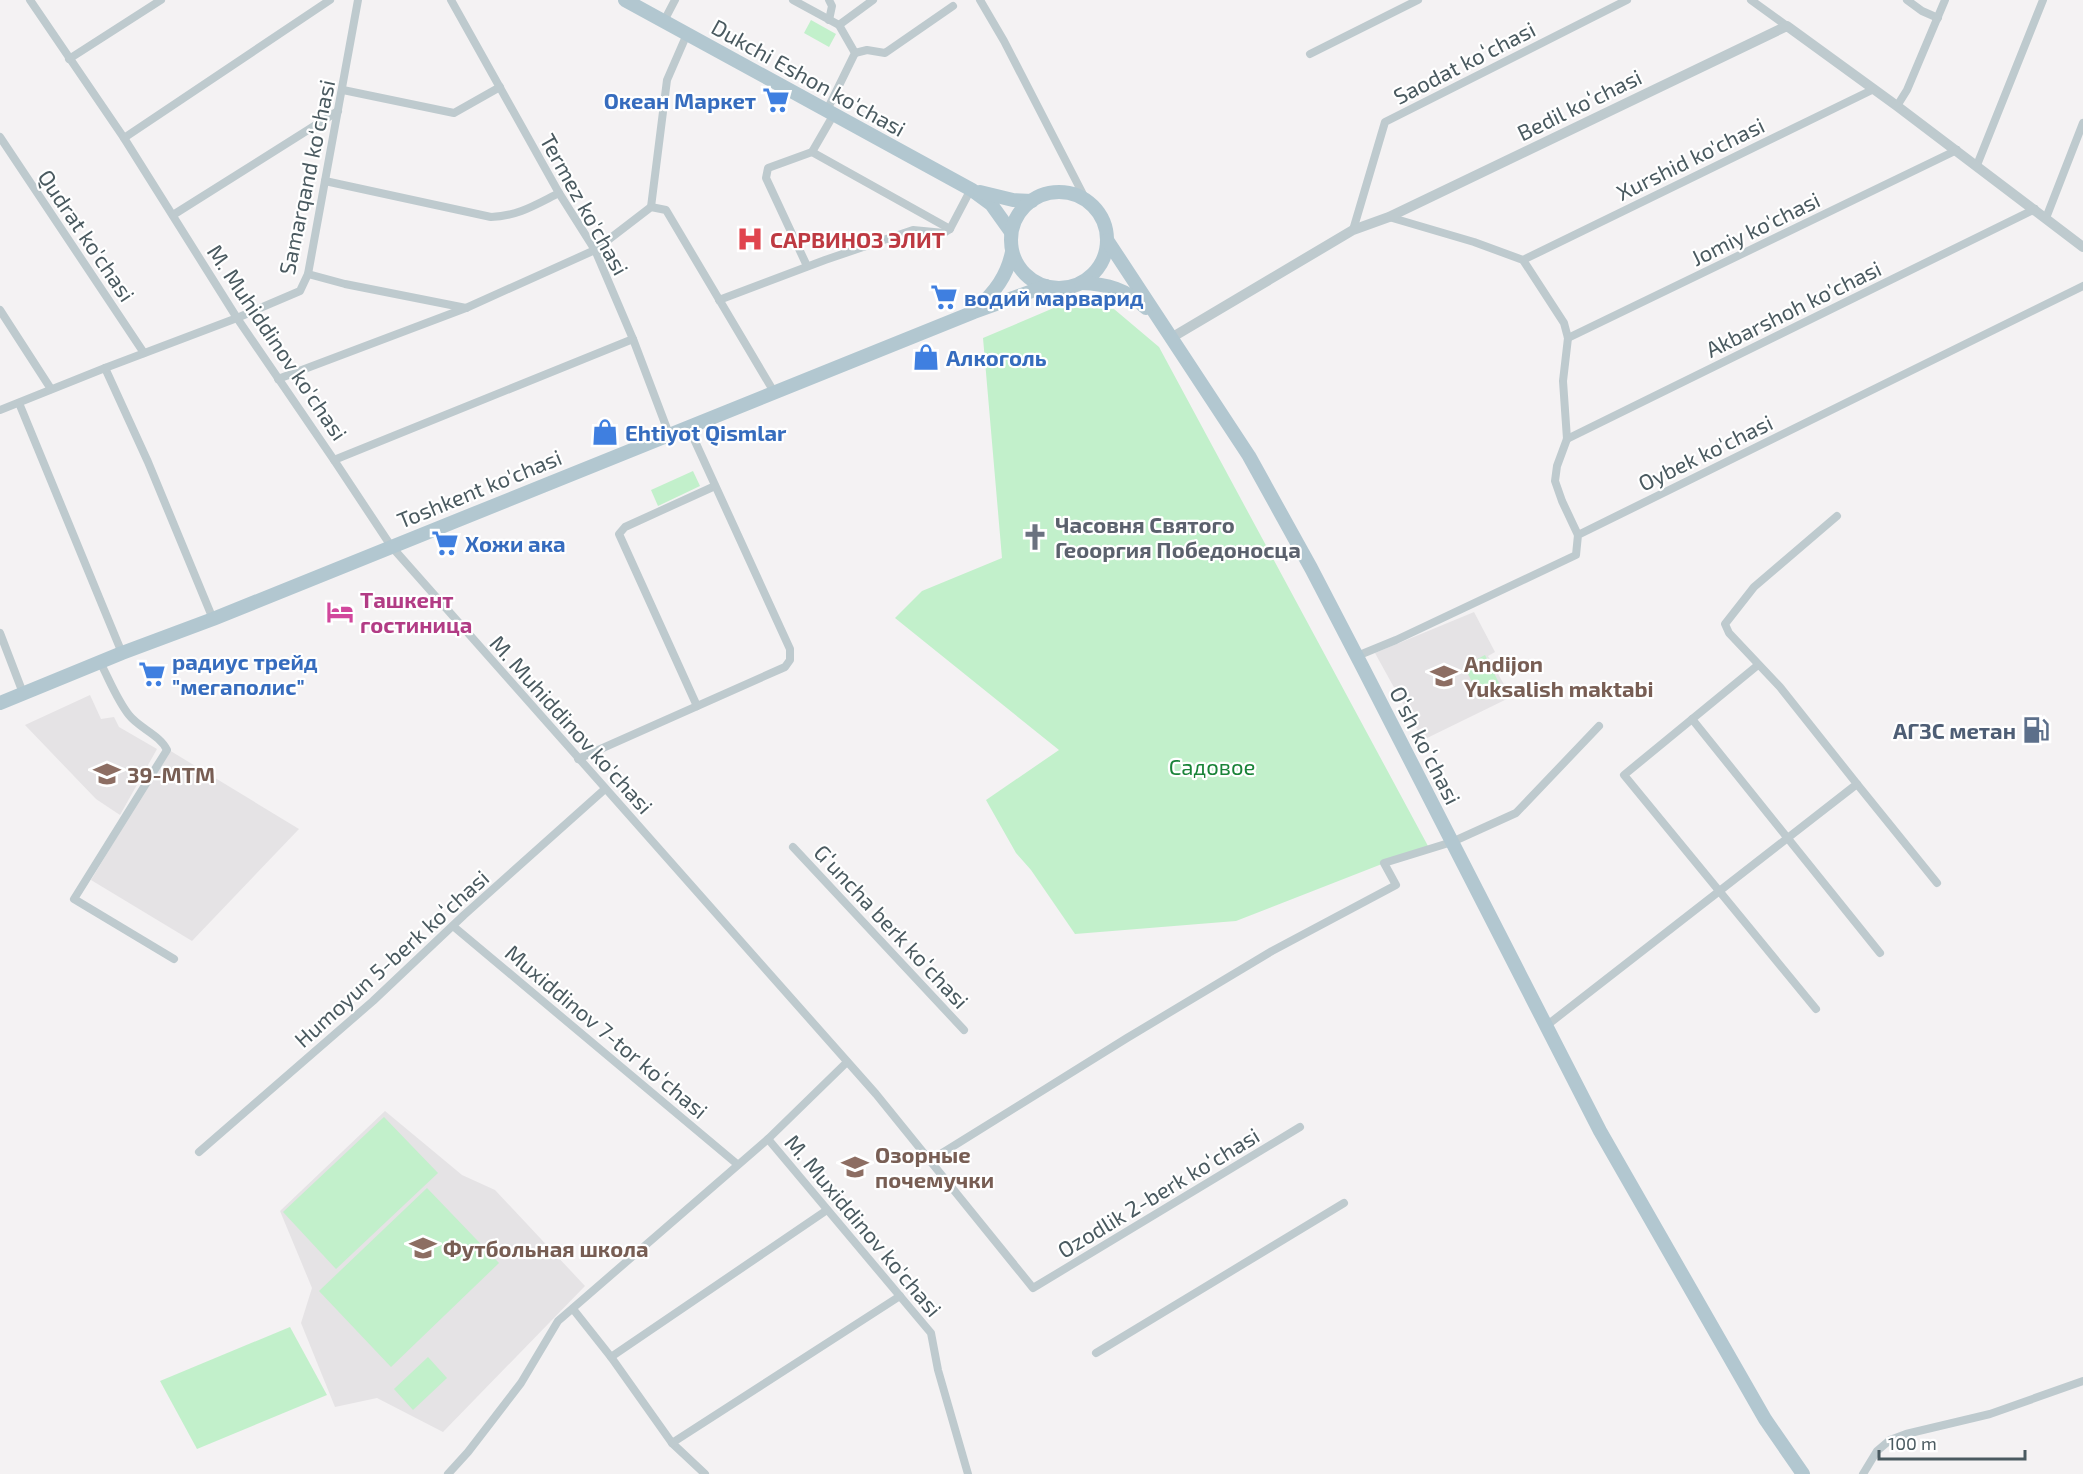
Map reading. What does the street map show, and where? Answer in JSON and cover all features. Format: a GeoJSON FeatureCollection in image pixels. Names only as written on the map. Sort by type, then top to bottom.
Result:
{"type":"FeatureCollection","features":[{"type":"Feature","properties":{"kind":"main road","name":"Dukchi Eshon ko'chasi"},"geometry":{"type":"LineString","coordinates":[[625,0],[972,190]]}},
{"type":"Feature","properties":{"kind":"main road"},"geometry":{"type":"LineString","coordinates":[[972,190],[999,198],[1032,201]]}},
{"type":"Feature","properties":{"kind":"main road"},"geometry":{"type":"LineString","coordinates":[[972,190],[991,204],[1011,232]]}},
{"type":"Feature","properties":{"kind":"main road"},"geometry":{"type":"LineString","coordinates":[[1059,192],[1074,195],[1087,202],[1097,212],[1104,225],[1107,240],[1100,265],[1092,275],[1070,287],[1046,286],[1034,281],[1016,262],[1012,250],[1011,232],[1022,209],[1045,194],[1059,192]]}},
{"type":"Feature","properties":{"kind":"main road"},"geometry":{"type":"LineString","coordinates":[[1107,240],[1161,322]]}},
{"type":"Feature","properties":{"kind":"main road"},"geometry":{"type":"LineString","coordinates":[[974,312],[1001,281],[1008,267],[1012,250]]}},
{"type":"Feature","properties":{"kind":"main road"},"geometry":{"type":"LineString","coordinates":[[1081,283],[1117,287],[1135,297],[1161,322]]}},
{"type":"Feature","properties":{"kind":"main road","name":"Toshkent ko'chasi"},"geometry":{"type":"LineString","coordinates":[[0,703],[688,426],[974,312],[1046,286]]}},
{"type":"Feature","properties":{"kind":"main road","name":"Oʻsh koʻchasi"},"geometry":{"type":"LineString","coordinates":[[1161,322],[1249,456],[1357,656],[1600,1131],[1765,1419],[1803,1474]]}},
{"type":"Feature","properties":{"kind":"street","name":"M. Muhiddinov ko'chasi"},"geometry":{"type":"LineString","coordinates":[[30,0],[124,138],[237,318],[391,546],[847,1062],[931,1160],[1033,1288]]}},
{"type":"Feature","properties":{"kind":"street"},"geometry":{"type":"LineString","coordinates":[[69,59],[161,0]]}},
{"type":"Feature","properties":{"kind":"street"},"geometry":{"type":"LineString","coordinates":[[124,138],[330,0]]}},
{"type":"Feature","properties":{"kind":"street","name":"Samarqand ko‘chasi"},"geometry":{"type":"LineString","coordinates":[[0,410],[237,318],[300,291],[308,274],[358,0]]}},
{"type":"Feature","properties":{"kind":"street","name":"Termez ko'chasi"},"geometry":{"type":"LineString","coordinates":[[451,0],[560,193],[595,250],[633,339],[669,434]]}},
{"type":"Feature","properties":{"kind":"street"},"geometry":{"type":"LineString","coordinates":[[663,21],[675,0]]}},
{"type":"Feature","properties":{"kind":"street"},"geometry":{"type":"LineString","coordinates":[[793,0],[838,25],[855,53]]}},
{"type":"Feature","properties":{"kind":"street"},"geometry":{"type":"LineString","coordinates":[[829,0],[832,6],[829,20]]}},
{"type":"Feature","properties":{"kind":"street"},"geometry":{"type":"LineString","coordinates":[[838,25],[873,0]]}},
{"type":"Feature","properties":{"kind":"street"},"geometry":{"type":"LineString","coordinates":[[980,0],[1004,41],[1087,202]]}},
{"type":"Feature","properties":{"kind":"street"},"geometry":{"type":"LineString","coordinates":[[1311,54],[1418,0]]}},
{"type":"Feature","properties":{"kind":"street","name":"Saodat koʻchasi"},"geometry":{"type":"LineString","coordinates":[[1353,230],[1385,122],[1628,0]]}},
{"type":"Feature","properties":{"kind":"street"},"geometry":{"type":"LineString","coordinates":[[1751,0],[1977,165],[2083,247]]}},
{"type":"Feature","properties":{"kind":"street"},"geometry":{"type":"LineString","coordinates":[[1907,0],[1922,11],[1938,18]]}},
{"type":"Feature","properties":{"kind":"street"},"geometry":{"type":"LineString","coordinates":[[1897,106],[1907,90],[1945,0]]}},
{"type":"Feature","properties":{"kind":"street"},"geometry":{"type":"LineString","coordinates":[[1977,165],[2043,0]]}},
{"type":"Feature","properties":{"kind":"street"},"geometry":{"type":"LineString","coordinates":[[855,53],[867,50],[885,53],[953,6]]}},
{"type":"Feature","properties":{"kind":"street","name":"Bedil koʻchasi"},"geometry":{"type":"LineString","coordinates":[[1171,338],[1353,230],[1389,217],[1787,26]]}},
{"type":"Feature","properties":{"kind":"street"},"geometry":{"type":"LineString","coordinates":[[278,380],[466,308],[595,250],[651,207],[667,80],[687,34]]}},
{"type":"Feature","properties":{"kind":"street"},"geometry":{"type":"LineString","coordinates":[[807,266],[766,178],[768,168],[812,153],[855,53]]}},
{"type":"Feature","properties":{"kind":"street"},"geometry":{"type":"LineString","coordinates":[[343,90],[454,113],[500,87]]}},
{"type":"Feature","properties":{"kind":"street","name":"Xurshid ko'chasi"},"geometry":{"type":"LineString","coordinates":[[1523,260],[1874,89]]}},
{"type":"Feature","properties":{"kind":"street"},"geometry":{"type":"LineString","coordinates":[[173,215],[338,111]]}},
{"type":"Feature","properties":{"kind":"street"},"geometry":{"type":"LineString","coordinates":[[2046,218],[2083,123]]}},
{"type":"Feature","properties":{"kind":"street","name":"Qudrat ko'chasi"},"geometry":{"type":"LineString","coordinates":[[0,137],[144,353]]}},
{"type":"Feature","properties":{"kind":"street","name":"Jomiy ko'chasi"},"geometry":{"type":"LineString","coordinates":[[1568,338],[1956,150]]}},
{"type":"Feature","properties":{"kind":"street"},"geometry":{"type":"LineString","coordinates":[[812,153],[950,229]]}},
{"type":"Feature","properties":{"kind":"street"},"geometry":{"type":"LineString","coordinates":[[325,181],[491,217],[523,212],[560,193]]}},
{"type":"Feature","properties":{"kind":"street"},"geometry":{"type":"LineString","coordinates":[[719,300],[807,266],[913,230],[944,233],[950,229],[972,190]]}},
{"type":"Feature","properties":{"kind":"street"},"geometry":{"type":"LineString","coordinates":[[651,207],[666,210],[774,392]]}},
{"type":"Feature","properties":{"kind":"street","name":"Akbarshoh ko'chasi"},"geometry":{"type":"LineString","coordinates":[[1567,439],[2035,209]]}},
{"type":"Feature","properties":{"kind":"street"},"geometry":{"type":"LineString","coordinates":[[1357,656],[1396,640],[1576,555],[1578,535],[1555,481],[1557,466],[1567,439],[1563,381],[1568,338],[1564,323],[1523,260],[1474,242],[1389,217]]}},
{"type":"Feature","properties":{"kind":"street"},"geometry":{"type":"LineString","coordinates":[[308,274],[345,284],[466,308]]}},
{"type":"Feature","properties":{"kind":"street","name":"Oybek ko'chasi"},"geometry":{"type":"LineString","coordinates":[[1578,535],[2083,286]]}},
{"type":"Feature","properties":{"kind":"street"},"geometry":{"type":"LineString","coordinates":[[0,310],[51,389]]}},
{"type":"Feature","properties":{"kind":"street"},"geometry":{"type":"LineString","coordinates":[[334,460],[633,339]]}},
{"type":"Feature","properties":{"kind":"street"},"geometry":{"type":"LineString","coordinates":[[105,368],[148,462],[213,619]]}},
{"type":"Feature","properties":{"kind":"street"},"geometry":{"type":"LineString","coordinates":[[19,403],[122,653]]}},
{"type":"Feature","properties":{"kind":"street"},"geometry":{"type":"LineString","coordinates":[[578,759],[785,667],[791,656],[790,649],[688,426]]}},
{"type":"Feature","properties":{"kind":"street"},"geometry":{"type":"LineString","coordinates":[[697,706],[619,534],[625,527],[715,486]]}},
{"type":"Feature","properties":{"kind":"street"},"geometry":{"type":"LineString","coordinates":[[1837,516],[1754,587],[1726,620],[1725,627],[1780,687],[1937,883]]}},
{"type":"Feature","properties":{"kind":"street"},"geometry":{"type":"LineString","coordinates":[[0,633],[23,693]]}},
{"type":"Feature","properties":{"kind":"street"},"geometry":{"type":"LineString","coordinates":[[100,662],[128,714],[145,731],[162,742],[167,750],[74,899],[174,959]]}},
{"type":"Feature","properties":{"kind":"street"},"geometry":{"type":"LineString","coordinates":[[1758,665],[1624,775],[1816,1009]]}},
{"type":"Feature","properties":{"kind":"street"},"geometry":{"type":"LineString","coordinates":[[1692,719],[1880,953]]}},
{"type":"Feature","properties":{"kind":"street"},"geometry":{"type":"LineString","coordinates":[[931,1160],[1272,951],[1396,885],[1384,863],[1452,842],[1516,813],[1599,726]]}},
{"type":"Feature","properties":{"kind":"street"},"geometry":{"type":"LineString","coordinates":[[1546,1026],[1857,784]]}},
{"type":"Feature","properties":{"kind":"street","name":"Humoyun 5-berk koʻchasi"},"geometry":{"type":"LineString","coordinates":[[199,1152],[373,1000],[605,789]]}},
{"type":"Feature","properties":{"kind":"street","name":"Gʻuncha berk koʻchasi"},"geometry":{"type":"LineString","coordinates":[[793,847],[964,1030]]}},
{"type":"Feature","properties":{"kind":"street","name":"Muxiddinov 7-tor koʻchasi"},"geometry":{"type":"LineString","coordinates":[[453,926],[737,1164]]}},
{"type":"Feature","properties":{"kind":"street"},"geometry":{"type":"LineString","coordinates":[[447,1474],[468,1452],[521,1383],[558,1321],[768,1139],[847,1062]]}},
{"type":"Feature","properties":{"kind":"street","name":"Ozodlik 2-berk koʻchasi"},"geometry":{"type":"LineString","coordinates":[[1033,1288],[1300,1127]]}},
{"type":"Feature","properties":{"kind":"street","name":"M. Muxiddinov ko'chasi"},"geometry":{"type":"LineString","coordinates":[[768,1139],[931,1333],[938,1370],[968,1474]]}},
{"type":"Feature","properties":{"kind":"street"},"geometry":{"type":"LineString","coordinates":[[1096,1353],[1344,1203]]}},
{"type":"Feature","properties":{"kind":"street"},"geometry":{"type":"LineString","coordinates":[[611,1357],[827,1210]]}},
{"type":"Feature","properties":{"kind":"street"},"geometry":{"type":"LineString","coordinates":[[672,1443],[900,1296]]}},
{"type":"Feature","properties":{"kind":"street"},"geometry":{"type":"LineString","coordinates":[[573,1309],[611,1357],[672,1443],[705,1474]]}},
{"type":"Feature","properties":{"kind":"street"},"geometry":{"type":"LineString","coordinates":[[1863,1474],[1876,1451],[1890,1440],[1990,1414],[2083,1381]]}},
{"type":"Feature","properties":{"kind":"shaded area","name":"Andijon Yuksalish maktabi"},"geometry":{"type":"Polygon","coordinates":[[[1474,612],[1495,652],[1488,656],[1511,697],[1423,740],[1375,653],[1474,612]]]}},
{"type":"Feature","properties":{"kind":"shaded area","name":"39-MTM"},"geometry":{"type":"Polygon","coordinates":[[[90,695],[101,719],[114,717],[119,727],[157,749],[120,815],[96,799],[25,725],[90,695]]]}},
{"type":"Feature","properties":{"kind":"shaded area"},"geometry":{"type":"Polygon","coordinates":[[[169,750],[299,829],[192,941],[91,880],[169,750]]]}},
{"type":"Feature","properties":{"kind":"shaded area","name":"Футбольная школа"},"geometry":{"type":"Polygon","coordinates":[[[385,1111],[462,1175],[495,1190],[585,1286],[443,1432],[377,1398],[335,1407],[301,1323],[312,1288],[280,1211],[385,1111]]]}},
{"type":"Feature","properties":{"kind":"green space"},"geometry":{"type":"Polygon","coordinates":[[[811,20],[836,34],[829,47],[804,33],[811,20]]]}},
{"type":"Feature","properties":{"kind":"green space","name":"Садовое"},"geometry":{"type":"Polygon","coordinates":[[[1056,307],[1114,309],[1159,347],[1428,846],[1236,921],[1075,934],[1031,870],[1016,853],[986,800],[1059,750],[895,618],[922,591],[1002,558],[983,338],[1056,307]]]}},
{"type":"Feature","properties":{"kind":"green space"},"geometry":{"type":"Polygon","coordinates":[[[693,471],[700,486],[658,506],[651,490],[693,471]]]}},
{"type":"Feature","properties":{"kind":"green space"},"geometry":{"type":"Polygon","coordinates":[[[1485,655],[1502,689],[1481,700],[1464,666],[1485,655]]]}},
{"type":"Feature","properties":{"kind":"green space"},"geometry":{"type":"Polygon","coordinates":[[[384,1117],[438,1173],[336,1269],[283,1212],[384,1117]]]}},
{"type":"Feature","properties":{"kind":"green space"},"geometry":{"type":"Polygon","coordinates":[[[427,1188],[499,1263],[391,1367],[319,1291],[427,1188]]]}},
{"type":"Feature","properties":{"kind":"green space"},"geometry":{"type":"Polygon","coordinates":[[[290,1327],[327,1395],[197,1449],[160,1381],[290,1327]]]}},
{"type":"Feature","properties":{"kind":"green space"},"geometry":{"type":"Polygon","coordinates":[[[428,1357],[447,1378],[413,1410],[394,1389],[428,1357]]]}},
{"type":"Feature","properties":{"kind":"place","name":"Океан Маркет"},"geometry":{"type":"Point","coordinates":[776,100]}},
{"type":"Feature","properties":{"kind":"place","name":"САРВИНОЗ ЭЛИТ"},"geometry":{"type":"Point","coordinates":[750,239]}},
{"type":"Feature","properties":{"kind":"place","name":"водий марварид"},"geometry":{"type":"Point","coordinates":[944,297]}},
{"type":"Feature","properties":{"kind":"place","name":"Алкоголь"},"geometry":{"type":"Point","coordinates":[926,357]}},
{"type":"Feature","properties":{"kind":"place","name":"Ehtiyot Qismlar"},"geometry":{"type":"Point","coordinates":[605,432]}},
{"type":"Feature","properties":{"kind":"place","name":"Часовня Святого Геооргия Победоносца"},"geometry":{"type":"Point","coordinates":[1035,537]}},
{"type":"Feature","properties":{"kind":"place","name":"Хожи ака"},"geometry":{"type":"Point","coordinates":[445,543]}},
{"type":"Feature","properties":{"kind":"place","name":"Ташкент гостиница"},"geometry":{"type":"Point","coordinates":[340,612]}},
{"type":"Feature","properties":{"kind":"place","name":"радиус трейд \"мегаполис\""},"geometry":{"type":"Point","coordinates":[152,674]}},
{"type":"Feature","properties":{"kind":"place","name":"Andijon Yuksalish maktabi"},"geometry":{"type":"Point","coordinates":[1444,676]}},
{"type":"Feature","properties":{"kind":"place","name":"АГЗС метан"},"geometry":{"type":"Point","coordinates":[2036,730]}},
{"type":"Feature","properties":{"kind":"place","name":"39-MTM"},"geometry":{"type":"Point","coordinates":[107,774]}},
{"type":"Feature","properties":{"kind":"place","name":"Озорные почемучки"},"geometry":{"type":"Point","coordinates":[855,1167]}},
{"type":"Feature","properties":{"kind":"place","name":"Футбольная школа"},"geometry":{"type":"Point","coordinates":[423,1248]}}]}
